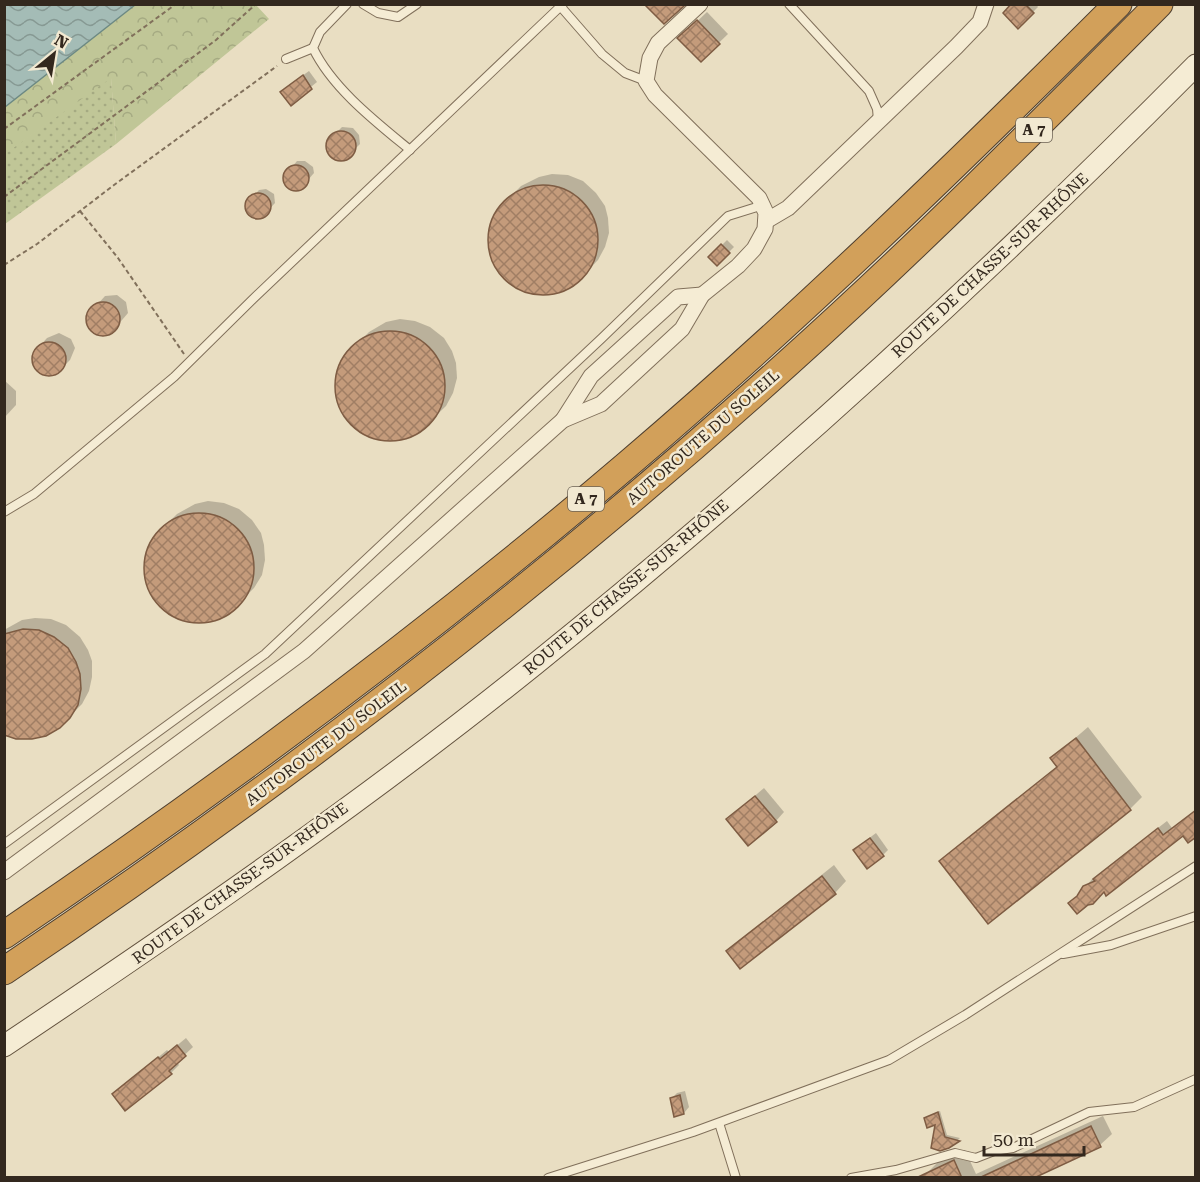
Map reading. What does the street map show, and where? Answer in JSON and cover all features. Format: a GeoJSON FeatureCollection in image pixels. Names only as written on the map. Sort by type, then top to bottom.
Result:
{"type":"FeatureCollection","features":[{"type":"Feature","properties":{"kind":"highway","name":"AUTOROUTE DU SOLEIL"},"geometry":{"type":"LineString","coordinates":[[4,935],[156,831],[336,699],[497,573],[627,465],[877,241],[1118,4]]}},
{"type":"Feature","properties":{"kind":"highway","name":"AUTOROUTE DU SOLEIL"},"geometry":{"type":"LineString","coordinates":[[4,971],[242,806],[397,690],[557,562],[685,453],[846,310],[992,172],[1159,4]]}},
{"type":"Feature","properties":{"kind":"main road","name":"ROUTE DE CHASSE-SUR-RHÔNE"},"geometry":{"type":"LineString","coordinates":[[4,1046],[262,869],[449,731],[550,651],[734,497],[852,394],[1072,188],[1196,65]]}},
{"type":"Feature","properties":{"kind":"street"},"geometry":{"type":"LineString","coordinates":[[563,420],[601,404],[682,329],[702,295],[738,266],[754,249],[765,229],[766,213],[759,198],[655,95],[646,81],[650,58],[658,43],[700,4]]}},
{"type":"Feature","properties":{"kind":"street"},"geometry":{"type":"LineString","coordinates":[[766,221],[788,208],[980,22],[986,4]]}},
{"type":"Feature","properties":{"kind":"street"},"geometry":{"type":"LineString","coordinates":[[4,872],[304,651],[563,420],[591,376],[678,297],[702,295]]}},
{"type":"Feature","properties":{"kind":"lane"},"geometry":{"type":"LineString","coordinates":[[286,59],[313,48],[320,32],[347,4]]}},
{"type":"Feature","properties":{"kind":"lane"},"geometry":{"type":"LineString","coordinates":[[363,4],[378,13],[398,17],[417,4]]}},
{"type":"Feature","properties":{"kind":"lane"},"geometry":{"type":"LineString","coordinates":[[548,4],[560,8],[602,54],[625,73],[646,81]]}},
{"type":"Feature","properties":{"kind":"lane"},"geometry":{"type":"LineString","coordinates":[[789,4],[869,91],[877,110],[878,121]]}},
{"type":"Feature","properties":{"kind":"lane"},"geometry":{"type":"LineString","coordinates":[[4,512],[34,494],[81,457],[189,362],[560,8]]}},
{"type":"Feature","properties":{"kind":"lane"},"geometry":{"type":"LineString","coordinates":[[313,48],[322,66],[371,118],[410,150]]}},
{"type":"Feature","properties":{"kind":"lane"},"geometry":{"type":"LineString","coordinates":[[4,844],[265,654],[729,216],[763,205]]}},
{"type":"Feature","properties":{"kind":"lane"},"geometry":{"type":"LineString","coordinates":[[548,1178],[719,1123],[889,1060],[1059,955],[1196,866]]}},
{"type":"Feature","properties":{"kind":"lane"},"geometry":{"type":"LineString","coordinates":[[1059,955],[1111,945],[1196,916]]}},
{"type":"Feature","properties":{"kind":"lane"},"geometry":{"type":"LineString","coordinates":[[851,1178],[896,1170],[955,1153],[976,1158],[994,1151],[1013,1148],[1089,1112],[1134,1107],[1196,1079]]}},
{"type":"Feature","properties":{"kind":"lane"},"geometry":{"type":"LineString","coordinates":[[719,1123],[736,1178]]}},
{"type":"Feature","properties":{"kind":"path"},"geometry":{"type":"LineString","coordinates":[[4,129],[176,4]]}},
{"type":"Feature","properties":{"kind":"path"},"geometry":{"type":"LineString","coordinates":[[4,197],[216,40],[256,4]]}},
{"type":"Feature","properties":{"kind":"path"},"geometry":{"type":"LineString","coordinates":[[4,266],[286,59]]}},
{"type":"Feature","properties":{"kind":"path"},"geometry":{"type":"LineString","coordinates":[[80,211],[118,258],[189,362]]}},
{"type":"Feature","properties":{"kind":"green space"},"geometry":{"type":"Polygon","coordinates":[[[135,5],[256,5],[269,19],[116,144],[111,78],[5,154],[5,107],[135,5]]]}},
{"type":"Feature","properties":{"kind":"green space"},"geometry":{"type":"Polygon","coordinates":[[[111,77],[116,144],[5,224],[4,154],[111,77]]]}},
{"type":"Feature","properties":{"kind":"water"},"geometry":{"type":"Polygon","coordinates":[[[5,4],[135,4],[135,5],[5,107],[5,4]]]}},
{"type":"Feature","properties":{"kind":"building"},"geometry":{"type":"Polygon","coordinates":[[[644,4],[683,4],[684,6],[664,24],[644,4]]]}},
{"type":"Feature","properties":{"kind":"building"},"geometry":{"type":"Polygon","coordinates":[[[1011,4],[1025,4],[1034,13],[1018,29],[1003,13],[1011,4]]]}},
{"type":"Feature","properties":{"kind":"building"},"geometry":{"type":"Polygon","coordinates":[[[697,20],[720,44],[701,62],[677,38],[697,20]]]}},
{"type":"Feature","properties":{"kind":"building"},"geometry":{"type":"Polygon","coordinates":[[[303,75],[312,89],[291,106],[280,92],[303,75]]]}},
{"type":"Feature","properties":{"kind":"building"},"geometry":{"type":"Polygon","coordinates":[[[341,131],[347,132],[355,140],[355,152],[347,160],[341,161],[335,160],[327,152],[326,146],[327,140],[335,132],[341,131]]]}},
{"type":"Feature","properties":{"kind":"building"},"geometry":{"type":"Polygon","coordinates":[[[296,165],[305,169],[309,178],[305,187],[296,191],[287,187],[283,178],[287,169],[296,165]]]}},
{"type":"Feature","properties":{"kind":"building"},"geometry":{"type":"Polygon","coordinates":[[[543,185],[564,189],[582,201],[594,219],[598,240],[594,261],[582,279],[564,291],[543,295],[522,291],[504,279],[492,261],[488,240],[492,219],[504,201],[522,189],[543,185]]]}},
{"type":"Feature","properties":{"kind":"building"},"geometry":{"type":"Polygon","coordinates":[[[258,193],[267,197],[271,206],[267,215],[258,219],[249,215],[245,206],[249,197],[258,193]]]}},
{"type":"Feature","properties":{"kind":"building"},"geometry":{"type":"Polygon","coordinates":[[[721,244],[730,253],[717,266],[708,257],[721,244]]]}},
{"type":"Feature","properties":{"kind":"building"},"geometry":{"type":"Polygon","coordinates":[[[103,302],[115,307],[120,319],[115,331],[103,336],[91,331],[86,319],[91,307],[103,302]]]}},
{"type":"Feature","properties":{"kind":"building"},"geometry":{"type":"Polygon","coordinates":[[[390,331],[411,335],[429,347],[441,365],[445,386],[441,407],[429,425],[411,437],[390,441],[369,437],[351,425],[339,407],[335,386],[339,365],[351,347],[369,335],[390,331]]]}},
{"type":"Feature","properties":{"kind":"building"},"geometry":{"type":"Polygon","coordinates":[[[49,342],[61,347],[66,359],[61,371],[49,376],[37,371],[32,359],[37,347],[49,342]]]}},
{"type":"Feature","properties":{"kind":"building"},"geometry":{"type":"Polygon","coordinates":[[[199,513],[220,517],[238,529],[250,547],[254,568],[250,589],[238,607],[220,619],[199,623],[178,619],[160,607],[148,589],[144,568],[148,547],[160,529],[178,517],[199,513]]]}},
{"type":"Feature","properties":{"kind":"building"},"geometry":{"type":"Polygon","coordinates":[[[23,629],[39,630],[54,637],[68,648],[80,674],[81,689],[78,705],[70,718],[60,728],[46,736],[32,739],[16,739],[4,735],[4,634],[23,629]]]}},
{"type":"Feature","properties":{"kind":"building"},"geometry":{"type":"Polygon","coordinates":[[[1076,738],[1131,810],[988,924],[939,861],[1057,767],[1050,758],[1076,738]]]}},
{"type":"Feature","properties":{"kind":"building"},"geometry":{"type":"Polygon","coordinates":[[[755,796],[777,822],[748,846],[726,819],[755,796]]]}},
{"type":"Feature","properties":{"kind":"building"},"geometry":{"type":"Polygon","coordinates":[[[1196,810],[1196,837],[1188,843],[1183,836],[1106,896],[1104,892],[1093,904],[1088,905],[1077,914],[1068,903],[1077,896],[1083,886],[1095,881],[1093,879],[1158,828],[1163,835],[1196,810]]]}},
{"type":"Feature","properties":{"kind":"building"},"geometry":{"type":"Polygon","coordinates":[[[870,838],[884,856],[867,869],[853,850],[870,838]]]}},
{"type":"Feature","properties":{"kind":"building"},"geometry":{"type":"Polygon","coordinates":[[[822,876],[836,894],[740,969],[726,951],[822,876]]]}},
{"type":"Feature","properties":{"kind":"building"},"geometry":{"type":"Polygon","coordinates":[[[177,1045],[186,1056],[169,1071],[172,1074],[125,1111],[112,1094],[158,1057],[160,1059],[177,1045]]]}},
{"type":"Feature","properties":{"kind":"building"},"geometry":{"type":"Polygon","coordinates":[[[680,1095],[684,1114],[674,1117],[670,1098],[680,1095]]]}},
{"type":"Feature","properties":{"kind":"building"},"geometry":{"type":"Polygon","coordinates":[[[938,1112],[945,1137],[960,1141],[940,1151],[931,1148],[935,1125],[927,1128],[924,1118],[938,1112]]]}},
{"type":"Feature","properties":{"kind":"building"},"geometry":{"type":"Polygon","coordinates":[[[1091,1126],[1101,1147],[1034,1178],[979,1178],[1091,1126]]]}},
{"type":"Feature","properties":{"kind":"building"},"geometry":{"type":"Polygon","coordinates":[[[954,1160],[962,1178],[916,1178],[954,1160]]]}}]}
